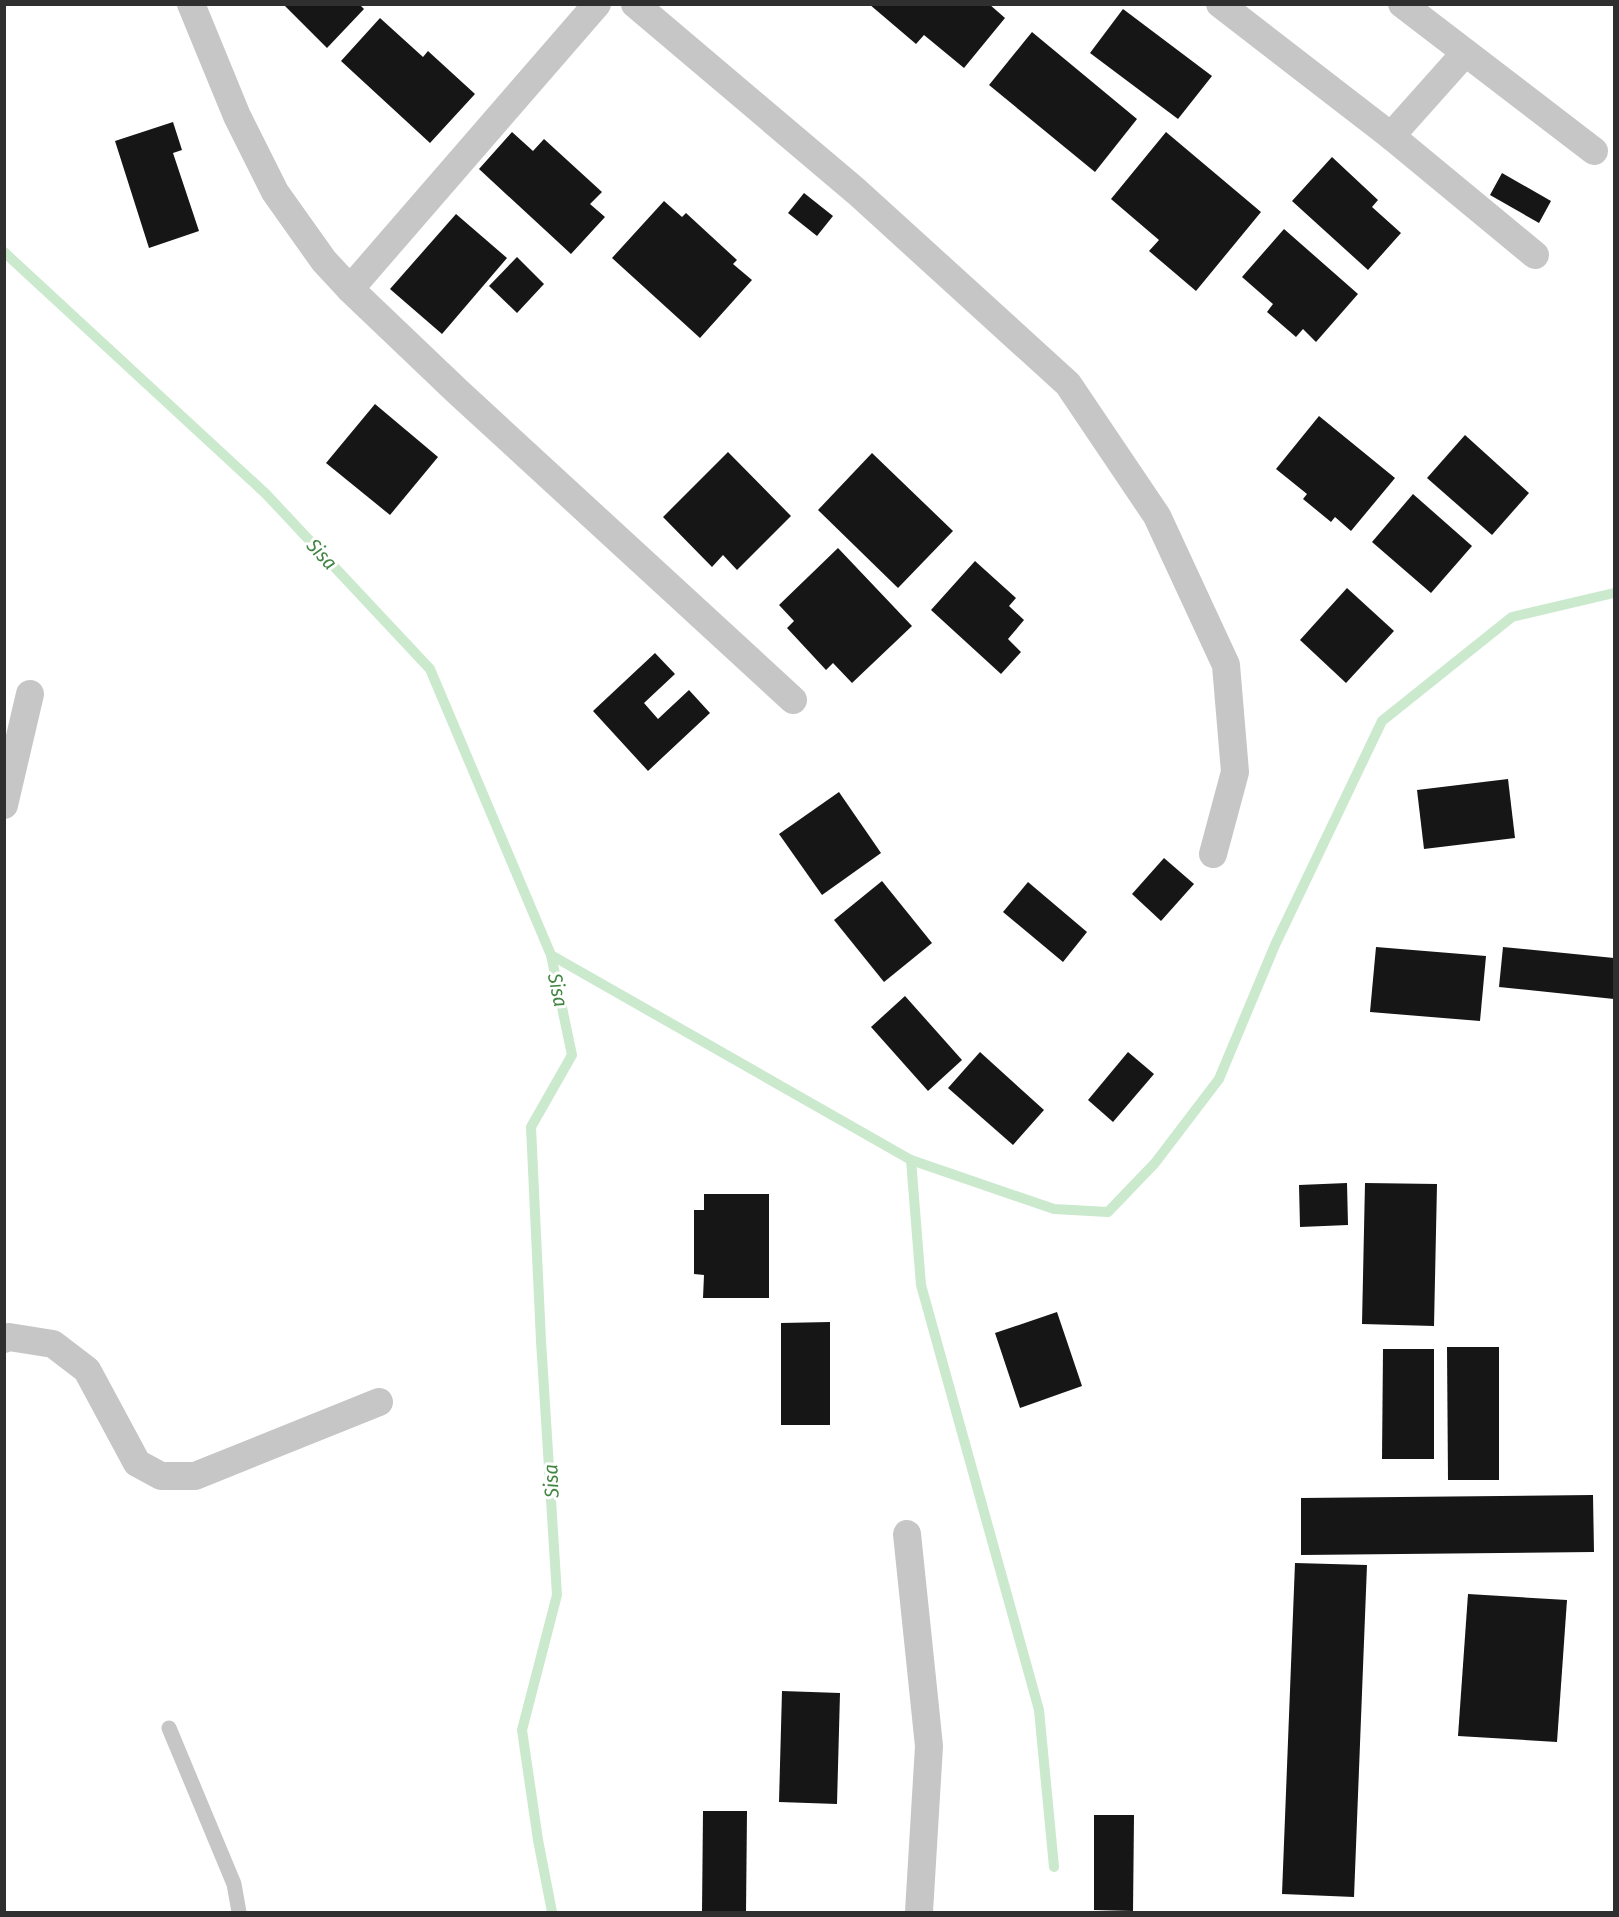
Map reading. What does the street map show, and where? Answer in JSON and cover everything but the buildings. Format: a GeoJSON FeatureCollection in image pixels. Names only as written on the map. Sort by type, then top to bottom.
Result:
{"type":"FeatureCollection","features":[{"type":"Feature","properties":{"kind":"street"},"geometry":{"type":"LineString","coordinates":[[191,4],[237,116],[275,192],[324,261],[350,289],[630,552],[793,700]]}},
{"type":"Feature","properties":{"kind":"street"},"geometry":{"type":"LineString","coordinates":[[350,289],[597,4]]}},
{"type":"Feature","properties":{"kind":"street"},"geometry":{"type":"LineString","coordinates":[[635,4],[857,192],[1068,384],[1157,516],[1226,664],[1235,772],[1213,854]]}},
{"type":"Feature","properties":{"kind":"street"},"geometry":{"type":"LineString","coordinates":[[1220,4],[1390,136],[1535,255]]}},
{"type":"Feature","properties":{"kind":"street"},"geometry":{"type":"LineString","coordinates":[[1402,4],[1594,151]]}},
{"type":"Feature","properties":{"kind":"street"},"geometry":{"type":"LineString","coordinates":[[1390,136],[1465,53]]}},
{"type":"Feature","properties":{"kind":"street"},"geometry":{"type":"LineString","coordinates":[[4,805],[30,694]]}},
{"type":"Feature","properties":{"kind":"street"},"geometry":{"type":"LineString","coordinates":[[4,1339],[9,1337],[53,1344],[87,1370],[137,1463],[161,1476],[195,1476],[379,1402]]}},
{"type":"Feature","properties":{"kind":"street"},"geometry":{"type":"LineString","coordinates":[[907,1534],[929,1746],[919,1912]]}},
{"type":"Feature","properties":{"kind":"lane"},"geometry":{"type":"LineString","coordinates":[[169,1728],[234,1884],[239,1912]]}},
{"type":"Feature","properties":{"kind":"waterway","name":"Sisa"},"geometry":{"type":"LineString","coordinates":[[4,252],[266,494],[430,669],[551,955],[572,1055],[531,1127],[541,1341],[557,1595],[522,1730],[538,1840],[552,1912]]}},
{"type":"Feature","properties":{"kind":"waterway"},"geometry":{"type":"LineString","coordinates":[[551,955],[911,1160],[1054,1209],[1108,1212],[1155,1163],[1219,1079],[1275,945],[1382,721],[1512,617],[1614,593]]}},
{"type":"Feature","properties":{"kind":"waterway"},"geometry":{"type":"LineString","coordinates":[[911,1160],[921,1285],[1039,1710],[1054,1867]]}}]}
